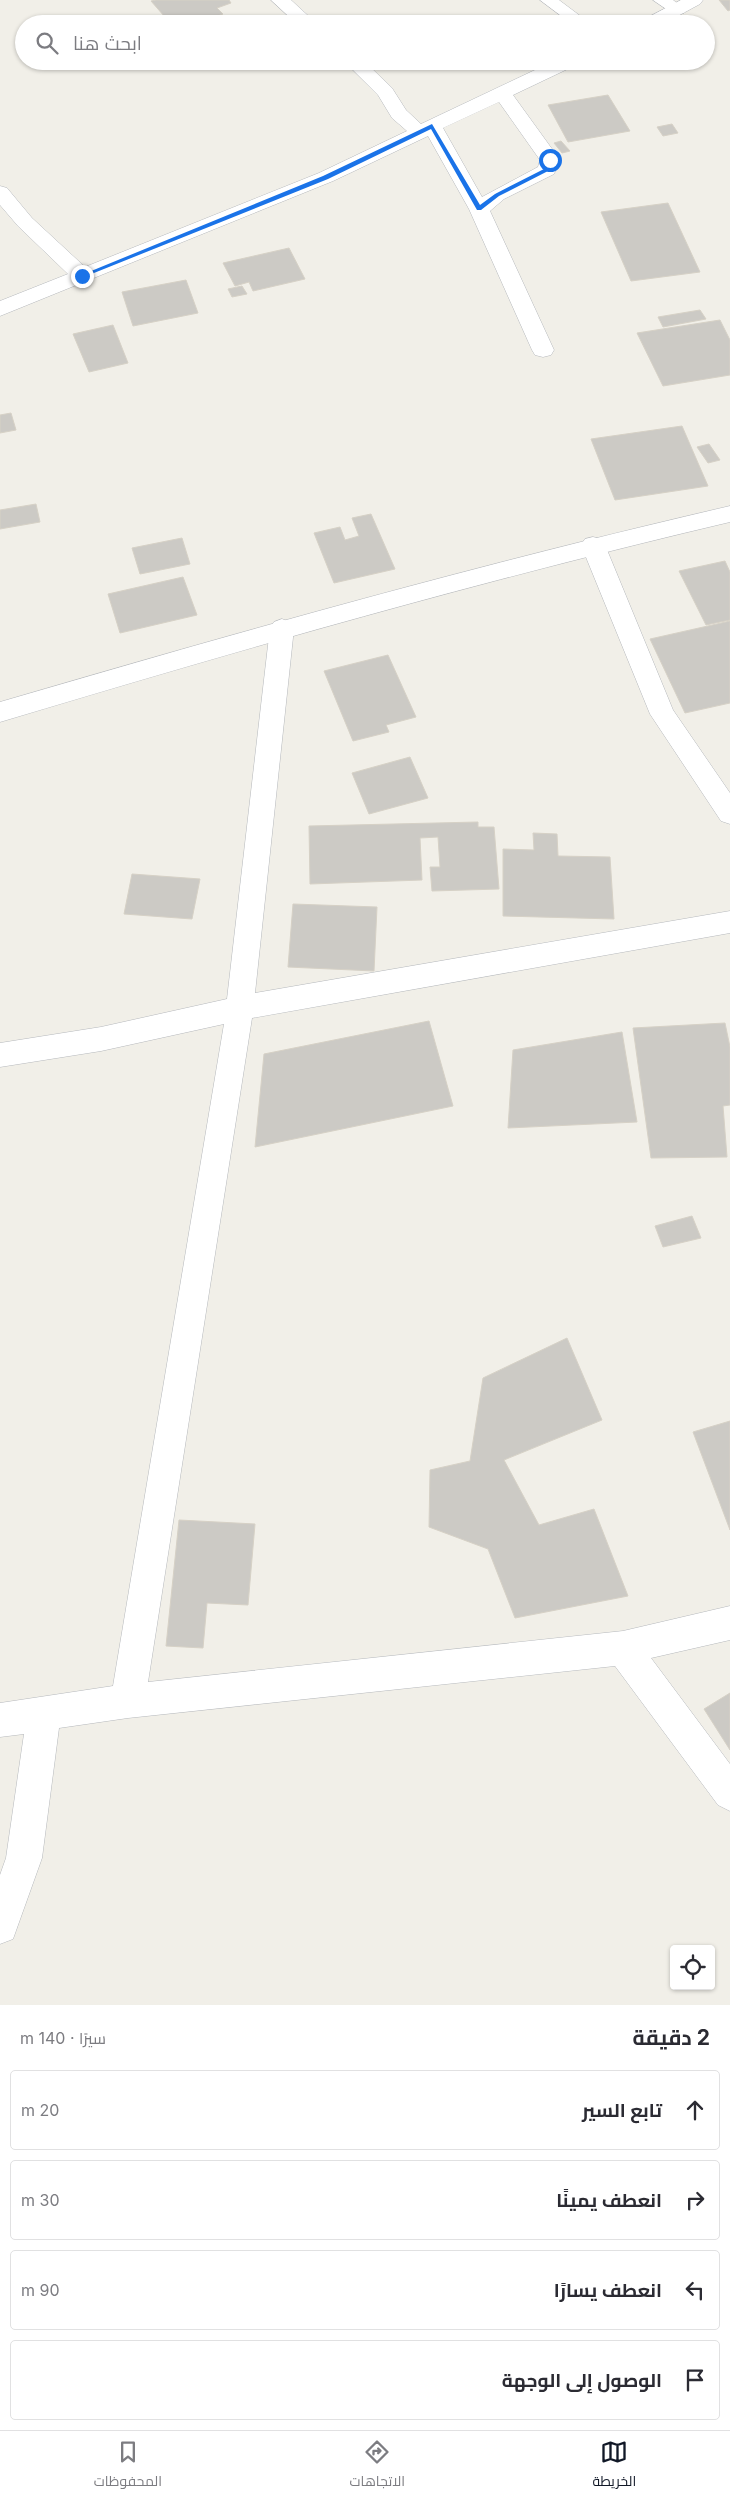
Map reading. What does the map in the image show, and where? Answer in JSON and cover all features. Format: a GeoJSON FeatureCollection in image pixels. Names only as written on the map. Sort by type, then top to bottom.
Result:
{"type":"FeatureCollection","features":[{"type":"Feature","properties":{"kind":"street"},"geometry":{"type":"LineString","coordinates":[[280,0],[298,15]]}},
{"type":"Feature","properties":{"kind":"street"},"geometry":{"type":"LineString","coordinates":[[668,15],[694,0]]}},
{"type":"Feature","properties":{"kind":"street"},"geometry":{"type":"LineString","coordinates":[[362,70],[385,92],[399,114],[426,129],[479,209],[543,350]]}},
{"type":"Feature","properties":{"kind":"street"},"geometry":{"type":"LineString","coordinates":[[0,309],[326,177],[549,70]]}},
{"type":"Feature","properties":{"kind":"street"},"geometry":{"type":"LineString","coordinates":[[479,209],[497,195],[547,170],[550,160],[501,92]]}},
{"type":"Feature","properties":{"kind":"street"},"geometry":{"type":"LineString","coordinates":[[0,192],[25,222],[82,276]]}},
{"type":"Feature","properties":{"kind":"street"},"geometry":{"type":"LineString","coordinates":[[0,712],[282,628],[593,545],[730,514]]}},
{"type":"Feature","properties":{"kind":"street"},"geometry":{"type":"LineString","coordinates":[[593,545],[662,714],[730,814]]}},
{"type":"Feature","properties":{"kind":"street"},"geometry":{"type":"LineString","coordinates":[[128,1701],[240,1008],[282,628]]}},
{"type":"Feature","properties":{"kind":"street"},"geometry":{"type":"LineString","coordinates":[[0,1055],[101,1039],[240,1008],[730,922]]}},
{"type":"Feature","properties":{"kind":"street"},"geometry":{"type":"LineString","coordinates":[[0,1720],[128,1701],[623,1648],[730,1623]]}},
{"type":"Feature","properties":{"kind":"street"},"geometry":{"type":"LineString","coordinates":[[623,1648],[730,1793]]}},
{"type":"Feature","properties":{"kind":"street"},"geometry":{"type":"LineString","coordinates":[[0,1926],[24,1858],[44,1713]]}},
{"type":"Feature","properties":{"kind":"lane"},"geometry":{"type":"LineString","coordinates":[[548,0],[570,15]]}},
{"type":"Feature","properties":{"kind":"lane"},"geometry":{"type":"LineString","coordinates":[[662,0],[678,10]]}},
{"type":"Feature","properties":{"kind":"building"},"geometry":{"type":"Polygon","coordinates":[[[229,0],[231,3],[217,8],[223,14],[220,15],[163,15],[151,1],[229,0]]]}},
{"type":"Feature","properties":{"kind":"building"},"geometry":{"type":"Polygon","coordinates":[[[719,0],[730,0],[730,10],[728,11],[719,0]]]}},
{"type":"Feature","properties":{"kind":"building"},"geometry":{"type":"Polygon","coordinates":[[[608,95],[630,131],[568,142],[548,105],[608,95]]]}},
{"type":"Feature","properties":{"kind":"building"},"geometry":{"type":"Polygon","coordinates":[[[672,124],[678,133],[663,136],[657,127],[672,124]]]}},
{"type":"Feature","properties":{"kind":"building"},"geometry":{"type":"Polygon","coordinates":[[[561,141],[570,151],[562,153],[554,143],[561,141]]]}},
{"type":"Feature","properties":{"kind":"building"},"geometry":{"type":"Polygon","coordinates":[[[668,203],[700,272],[631,281],[601,212],[668,203]]]}},
{"type":"Feature","properties":{"kind":"building"},"geometry":{"type":"Polygon","coordinates":[[[289,248],[305,279],[253,291],[249,282],[235,286],[223,263],[289,248]]]}},
{"type":"Feature","properties":{"kind":"building"},"geometry":{"type":"Polygon","coordinates":[[[186,280],[198,313],[133,326],[122,292],[186,280]]]}},
{"type":"Feature","properties":{"kind":"building"},"geometry":{"type":"Polygon","coordinates":[[[242,286],[247,294],[232,297],[228,289],[242,286]]]}},
{"type":"Feature","properties":{"kind":"building"},"geometry":{"type":"Polygon","coordinates":[[[700,310],[706,319],[663,327],[658,317],[700,310]]]}},
{"type":"Feature","properties":{"kind":"building"},"geometry":{"type":"Polygon","coordinates":[[[720,320],[730,340],[730,375],[663,386],[637,333],[720,320]]]}},
{"type":"Feature","properties":{"kind":"building"},"geometry":{"type":"Polygon","coordinates":[[[113,325],[128,363],[89,372],[73,334],[113,325]]]}},
{"type":"Feature","properties":{"kind":"building"},"geometry":{"type":"Polygon","coordinates":[[[11,413],[16,430],[0,433],[0,415],[11,413]]]}},
{"type":"Feature","properties":{"kind":"building"},"geometry":{"type":"Polygon","coordinates":[[[682,426],[708,486],[615,500],[591,439],[682,426]]]}},
{"type":"Feature","properties":{"kind":"building"},"geometry":{"type":"Polygon","coordinates":[[[709,444],[720,460],[708,463],[697,447],[709,444]]]}},
{"type":"Feature","properties":{"kind":"building"},"geometry":{"type":"Polygon","coordinates":[[[36,504],[40,522],[0,529],[0,510],[36,504]]]}},
{"type":"Feature","properties":{"kind":"building"},"geometry":{"type":"Polygon","coordinates":[[[371,514],[395,569],[334,583],[314,533],[340,527],[345,540],[359,536],[352,518],[371,514]]]}},
{"type":"Feature","properties":{"kind":"building"},"geometry":{"type":"Polygon","coordinates":[[[182,538],[190,564],[140,574],[132,548],[182,538]]]}},
{"type":"Feature","properties":{"kind":"building"},"geometry":{"type":"Polygon","coordinates":[[[725,561],[730,572],[730,620],[706,625],[679,571],[725,561]]]}},
{"type":"Feature","properties":{"kind":"building"},"geometry":{"type":"Polygon","coordinates":[[[183,577],[197,615],[120,633],[108,594],[183,577]]]}},
{"type":"Feature","properties":{"kind":"building"},"geometry":{"type":"Polygon","coordinates":[[[730,621],[730,703],[685,713],[650,639],[730,621]]]}},
{"type":"Feature","properties":{"kind":"building"},"geometry":{"type":"Polygon","coordinates":[[[388,655],[416,717],[386,725],[389,732],[353,741],[324,671],[388,655]]]}},
{"type":"Feature","properties":{"kind":"building"},"geometry":{"type":"Polygon","coordinates":[[[410,757],[428,798],[369,814],[352,773],[410,757]]]}},
{"type":"Feature","properties":{"kind":"building"},"geometry":{"type":"Polygon","coordinates":[[[478,822],[478,827],[494,827],[499,889],[432,891],[430,867],[440,867],[438,837],[420,838],[422,880],[310,884],[309,826],[478,822]]]}},
{"type":"Feature","properties":{"kind":"building"},"geometry":{"type":"Polygon","coordinates":[[[533,833],[557,834],[558,856],[610,857],[614,919],[503,916],[503,849],[534,850],[533,833]]]}},
{"type":"Feature","properties":{"kind":"building"},"geometry":{"type":"Polygon","coordinates":[[[132,874],[200,879],[192,919],[124,914],[132,874]]]}},
{"type":"Feature","properties":{"kind":"building"},"geometry":{"type":"Polygon","coordinates":[[[293,904],[377,907],[374,971],[288,967],[293,904]]]}},
{"type":"Feature","properties":{"kind":"building"},"geometry":{"type":"Polygon","coordinates":[[[429,1021],[453,1106],[255,1147],[264,1054],[429,1021]]]}},
{"type":"Feature","properties":{"kind":"building"},"geometry":{"type":"Polygon","coordinates":[[[725,1023],[730,1047],[730,1105],[723,1106],[727,1157],[651,1158],[633,1028],[725,1023]]]}},
{"type":"Feature","properties":{"kind":"building"},"geometry":{"type":"Polygon","coordinates":[[[622,1032],[637,1122],[508,1128],[513,1050],[622,1032]]]}},
{"type":"Feature","properties":{"kind":"building"},"geometry":{"type":"Polygon","coordinates":[[[692,1216],[701,1238],[663,1247],[655,1226],[692,1216]]]}},
{"type":"Feature","properties":{"kind":"building"},"geometry":{"type":"Polygon","coordinates":[[[567,1338],[602,1420],[504,1460],[539,1525],[594,1509],[628,1596],[515,1618],[488,1549],[429,1527],[430,1470],[470,1461],[483,1378],[567,1338]]]}},
{"type":"Feature","properties":{"kind":"building"},"geometry":{"type":"Polygon","coordinates":[[[730,1421],[730,1530],[693,1432],[730,1421]]]}},
{"type":"Feature","properties":{"kind":"building"},"geometry":{"type":"Polygon","coordinates":[[[179,1520],[255,1524],[248,1605],[207,1603],[203,1648],[166,1646],[179,1520]]]}},
{"type":"Feature","properties":{"kind":"building"},"geometry":{"type":"Polygon","coordinates":[[[730,1693],[730,1750],[704,1709],[730,1693]]]}},
{"type":"Feature","properties":{"kind":"route"},"geometry":{"type":"LineString","coordinates":[[82,276],[326,177],[432,126],[479,209],[497,195],[547,170],[550,160]]}}]}
